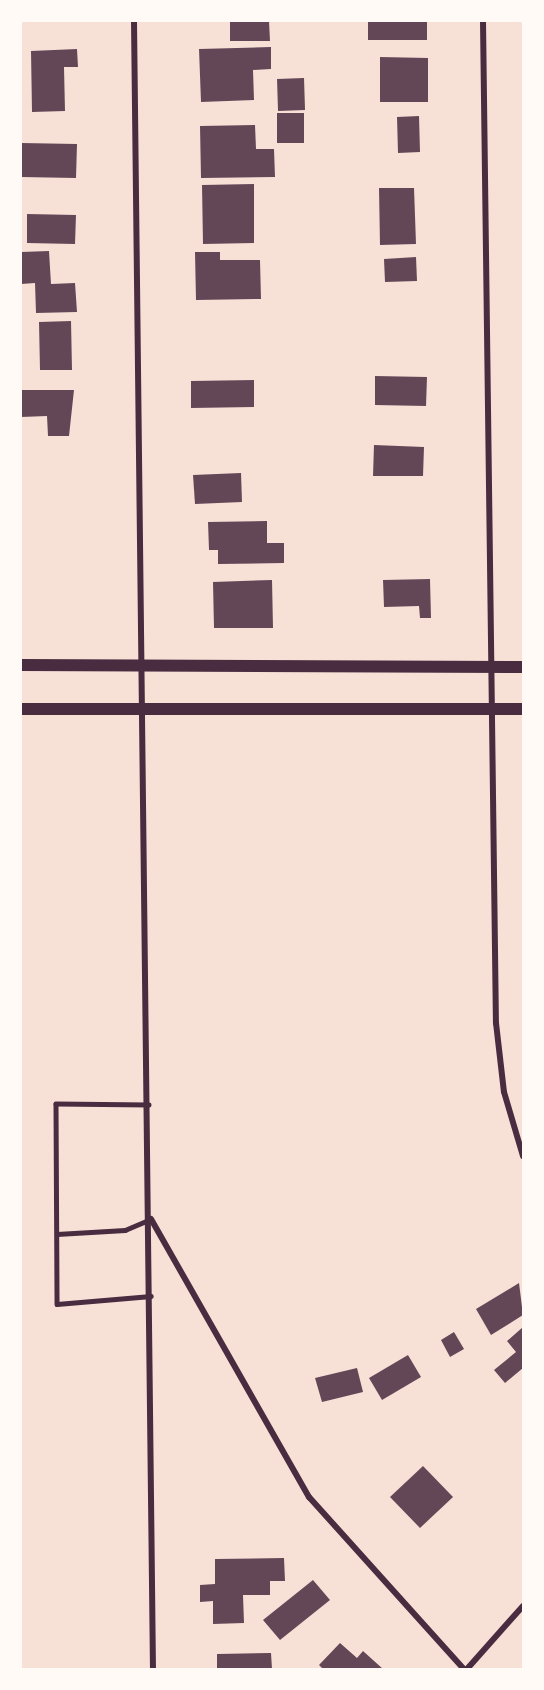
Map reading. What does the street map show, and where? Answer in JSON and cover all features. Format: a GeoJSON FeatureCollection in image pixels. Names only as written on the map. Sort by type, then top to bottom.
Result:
{"type":"FeatureCollection","features":[{"type":"Feature","properties":{"kind":"main road"},"geometry":{"type":"LineString","coordinates":[[21,665],[143,663],[523,667]]}},
{"type":"Feature","properties":{"kind":"main road"},"geometry":{"type":"LineString","coordinates":[[21,709],[491,706],[523,709]]}},
{"type":"Feature","properties":{"kind":"street"},"geometry":{"type":"LineString","coordinates":[[134,21],[149,1105],[153,1669]]}},
{"type":"Feature","properties":{"kind":"street"},"geometry":{"type":"LineString","coordinates":[[483,21],[496,1023],[504,1092],[523,1156]]}},
{"type":"Feature","properties":{"kind":"street"},"geometry":{"type":"LineString","coordinates":[[150,1218],[309,1497],[466,1669],[523,1606]]}},
{"type":"Feature","properties":{"kind":"lane"},"geometry":{"type":"LineString","coordinates":[[149,1105],[56,1104],[57,1304],[151,1296]]}},
{"type":"Feature","properties":{"kind":"lane"},"geometry":{"type":"LineString","coordinates":[[57,1234],[125,1230],[150,1218]]}},
{"type":"Feature","properties":{"kind":"building"},"geometry":{"type":"Polygon","coordinates":[[[230,21],[269,21],[270,41],[230,41],[230,21]]]}},
{"type":"Feature","properties":{"kind":"building"},"geometry":{"type":"Polygon","coordinates":[[[368,21],[427,21],[427,40],[368,40],[368,21]]]}},
{"type":"Feature","properties":{"kind":"building"},"geometry":{"type":"Polygon","coordinates":[[[271,47],[271,69],[253,70],[254,100],[201,102],[199,49],[271,47]]]}},
{"type":"Feature","properties":{"kind":"building"},"geometry":{"type":"Polygon","coordinates":[[[77,49],[78,67],[64,67],[65,111],[32,112],[31,51],[77,49]]]}},
{"type":"Feature","properties":{"kind":"building"},"geometry":{"type":"Polygon","coordinates":[[[380,57],[428,58],[428,102],[380,102],[380,57]]]}},
{"type":"Feature","properties":{"kind":"building"},"geometry":{"type":"Polygon","coordinates":[[[304,78],[305,110],[278,111],[277,79],[304,78]]]}},
{"type":"Feature","properties":{"kind":"building"},"geometry":{"type":"Polygon","coordinates":[[[277,113],[304,113],[304,143],[277,143],[277,113]]]}},
{"type":"Feature","properties":{"kind":"building"},"geometry":{"type":"Polygon","coordinates":[[[419,116],[420,152],[398,153],[397,117],[419,116]]]}},
{"type":"Feature","properties":{"kind":"building"},"geometry":{"type":"Polygon","coordinates":[[[255,125],[256,149],[274,149],[275,177],[201,178],[200,126],[255,125]]]}},
{"type":"Feature","properties":{"kind":"building"},"geometry":{"type":"Polygon","coordinates":[[[21,143],[77,144],[76,178],[21,177],[21,143]]]}},
{"type":"Feature","properties":{"kind":"building"},"geometry":{"type":"Polygon","coordinates":[[[254,184],[254,243],[203,244],[202,185],[254,184]]]}},
{"type":"Feature","properties":{"kind":"building"},"geometry":{"type":"Polygon","coordinates":[[[379,188],[414,188],[416,244],[380,245],[379,188]]]}},
{"type":"Feature","properties":{"kind":"building"},"geometry":{"type":"Polygon","coordinates":[[[27,214],[76,215],[75,244],[27,243],[27,214]]]}},
{"type":"Feature","properties":{"kind":"building"},"geometry":{"type":"Polygon","coordinates":[[[49,251],[51,284],[75,283],[77,312],[36,313],[35,283],[21,284],[21,252],[49,251]]]}},
{"type":"Feature","properties":{"kind":"building"},"geometry":{"type":"Polygon","coordinates":[[[195,252],[220,252],[220,260],[260,260],[261,299],[196,300],[195,252]]]}},
{"type":"Feature","properties":{"kind":"building"},"geometry":{"type":"Polygon","coordinates":[[[416,257],[417,281],[385,282],[384,259],[416,257]]]}},
{"type":"Feature","properties":{"kind":"building"},"geometry":{"type":"Polygon","coordinates":[[[71,321],[72,370],[40,370],[39,322],[71,321]]]}},
{"type":"Feature","properties":{"kind":"building"},"geometry":{"type":"Polygon","coordinates":[[[375,376],[427,377],[426,406],[375,405],[375,376]]]}},
{"type":"Feature","properties":{"kind":"building"},"geometry":{"type":"Polygon","coordinates":[[[254,380],[254,407],[191,408],[191,381],[254,380]]]}},
{"type":"Feature","properties":{"kind":"building"},"geometry":{"type":"Polygon","coordinates":[[[21,390],[74,390],[69,436],[48,436],[47,416],[21,417],[21,390]]]}},
{"type":"Feature","properties":{"kind":"building"},"geometry":{"type":"Polygon","coordinates":[[[374,445],[424,447],[423,476],[373,476],[374,445]]]}},
{"type":"Feature","properties":{"kind":"building"},"geometry":{"type":"Polygon","coordinates":[[[241,473],[242,502],[195,504],[193,475],[241,473]]]}},
{"type":"Feature","properties":{"kind":"building"},"geometry":{"type":"Polygon","coordinates":[[[267,521],[267,543],[284,543],[284,563],[218,564],[218,550],[209,550],[208,522],[267,521]]]}},
{"type":"Feature","properties":{"kind":"building"},"geometry":{"type":"Polygon","coordinates":[[[430,579],[431,618],[420,618],[419,606],[384,607],[383,580],[430,579]]]}},
{"type":"Feature","properties":{"kind":"building"},"geometry":{"type":"Polygon","coordinates":[[[272,580],[273,628],[214,628],[213,582],[272,580]]]}},
{"type":"Feature","properties":{"kind":"building"},"geometry":{"type":"Polygon","coordinates":[[[519,1283],[523,1315],[491,1335],[476,1309],[519,1283]]]}},
{"type":"Feature","properties":{"kind":"building"},"geometry":{"type":"Polygon","coordinates":[[[523,1327],[523,1368],[505,1383],[494,1370],[516,1352],[507,1341],[523,1327]]]}},
{"type":"Feature","properties":{"kind":"building"},"geometry":{"type":"Polygon","coordinates":[[[454,1332],[464,1349],[450,1357],[441,1340],[454,1332]]]}},
{"type":"Feature","properties":{"kind":"building"},"geometry":{"type":"Polygon","coordinates":[[[408,1355],[421,1377],[382,1400],[369,1378],[408,1355]]]}},
{"type":"Feature","properties":{"kind":"building"},"geometry":{"type":"Polygon","coordinates":[[[357,1368],[363,1392],[322,1402],[315,1378],[357,1368]]]}},
{"type":"Feature","properties":{"kind":"building"},"geometry":{"type":"Polygon","coordinates":[[[423,1466],[453,1497],[420,1528],[390,1497],[423,1466]]]}},
{"type":"Feature","properties":{"kind":"building"},"geometry":{"type":"Polygon","coordinates":[[[284,1558],[285,1581],[270,1581],[270,1595],[243,1595],[244,1623],[213,1624],[213,1601],[200,1602],[200,1585],[215,1584],[215,1559],[284,1558]]]}},
{"type":"Feature","properties":{"kind":"building"},"geometry":{"type":"Polygon","coordinates":[[[313,1580],[330,1600],[280,1640],[263,1620],[313,1580]]]}},
{"type":"Feature","properties":{"kind":"building"},"geometry":{"type":"Polygon","coordinates":[[[340,1643],[357,1658],[363,1651],[383,1669],[323,1669],[319,1665],[340,1643]]]}},
{"type":"Feature","properties":{"kind":"building"},"geometry":{"type":"Polygon","coordinates":[[[271,1653],[272,1669],[217,1669],[217,1654],[271,1653]]]}}]}
